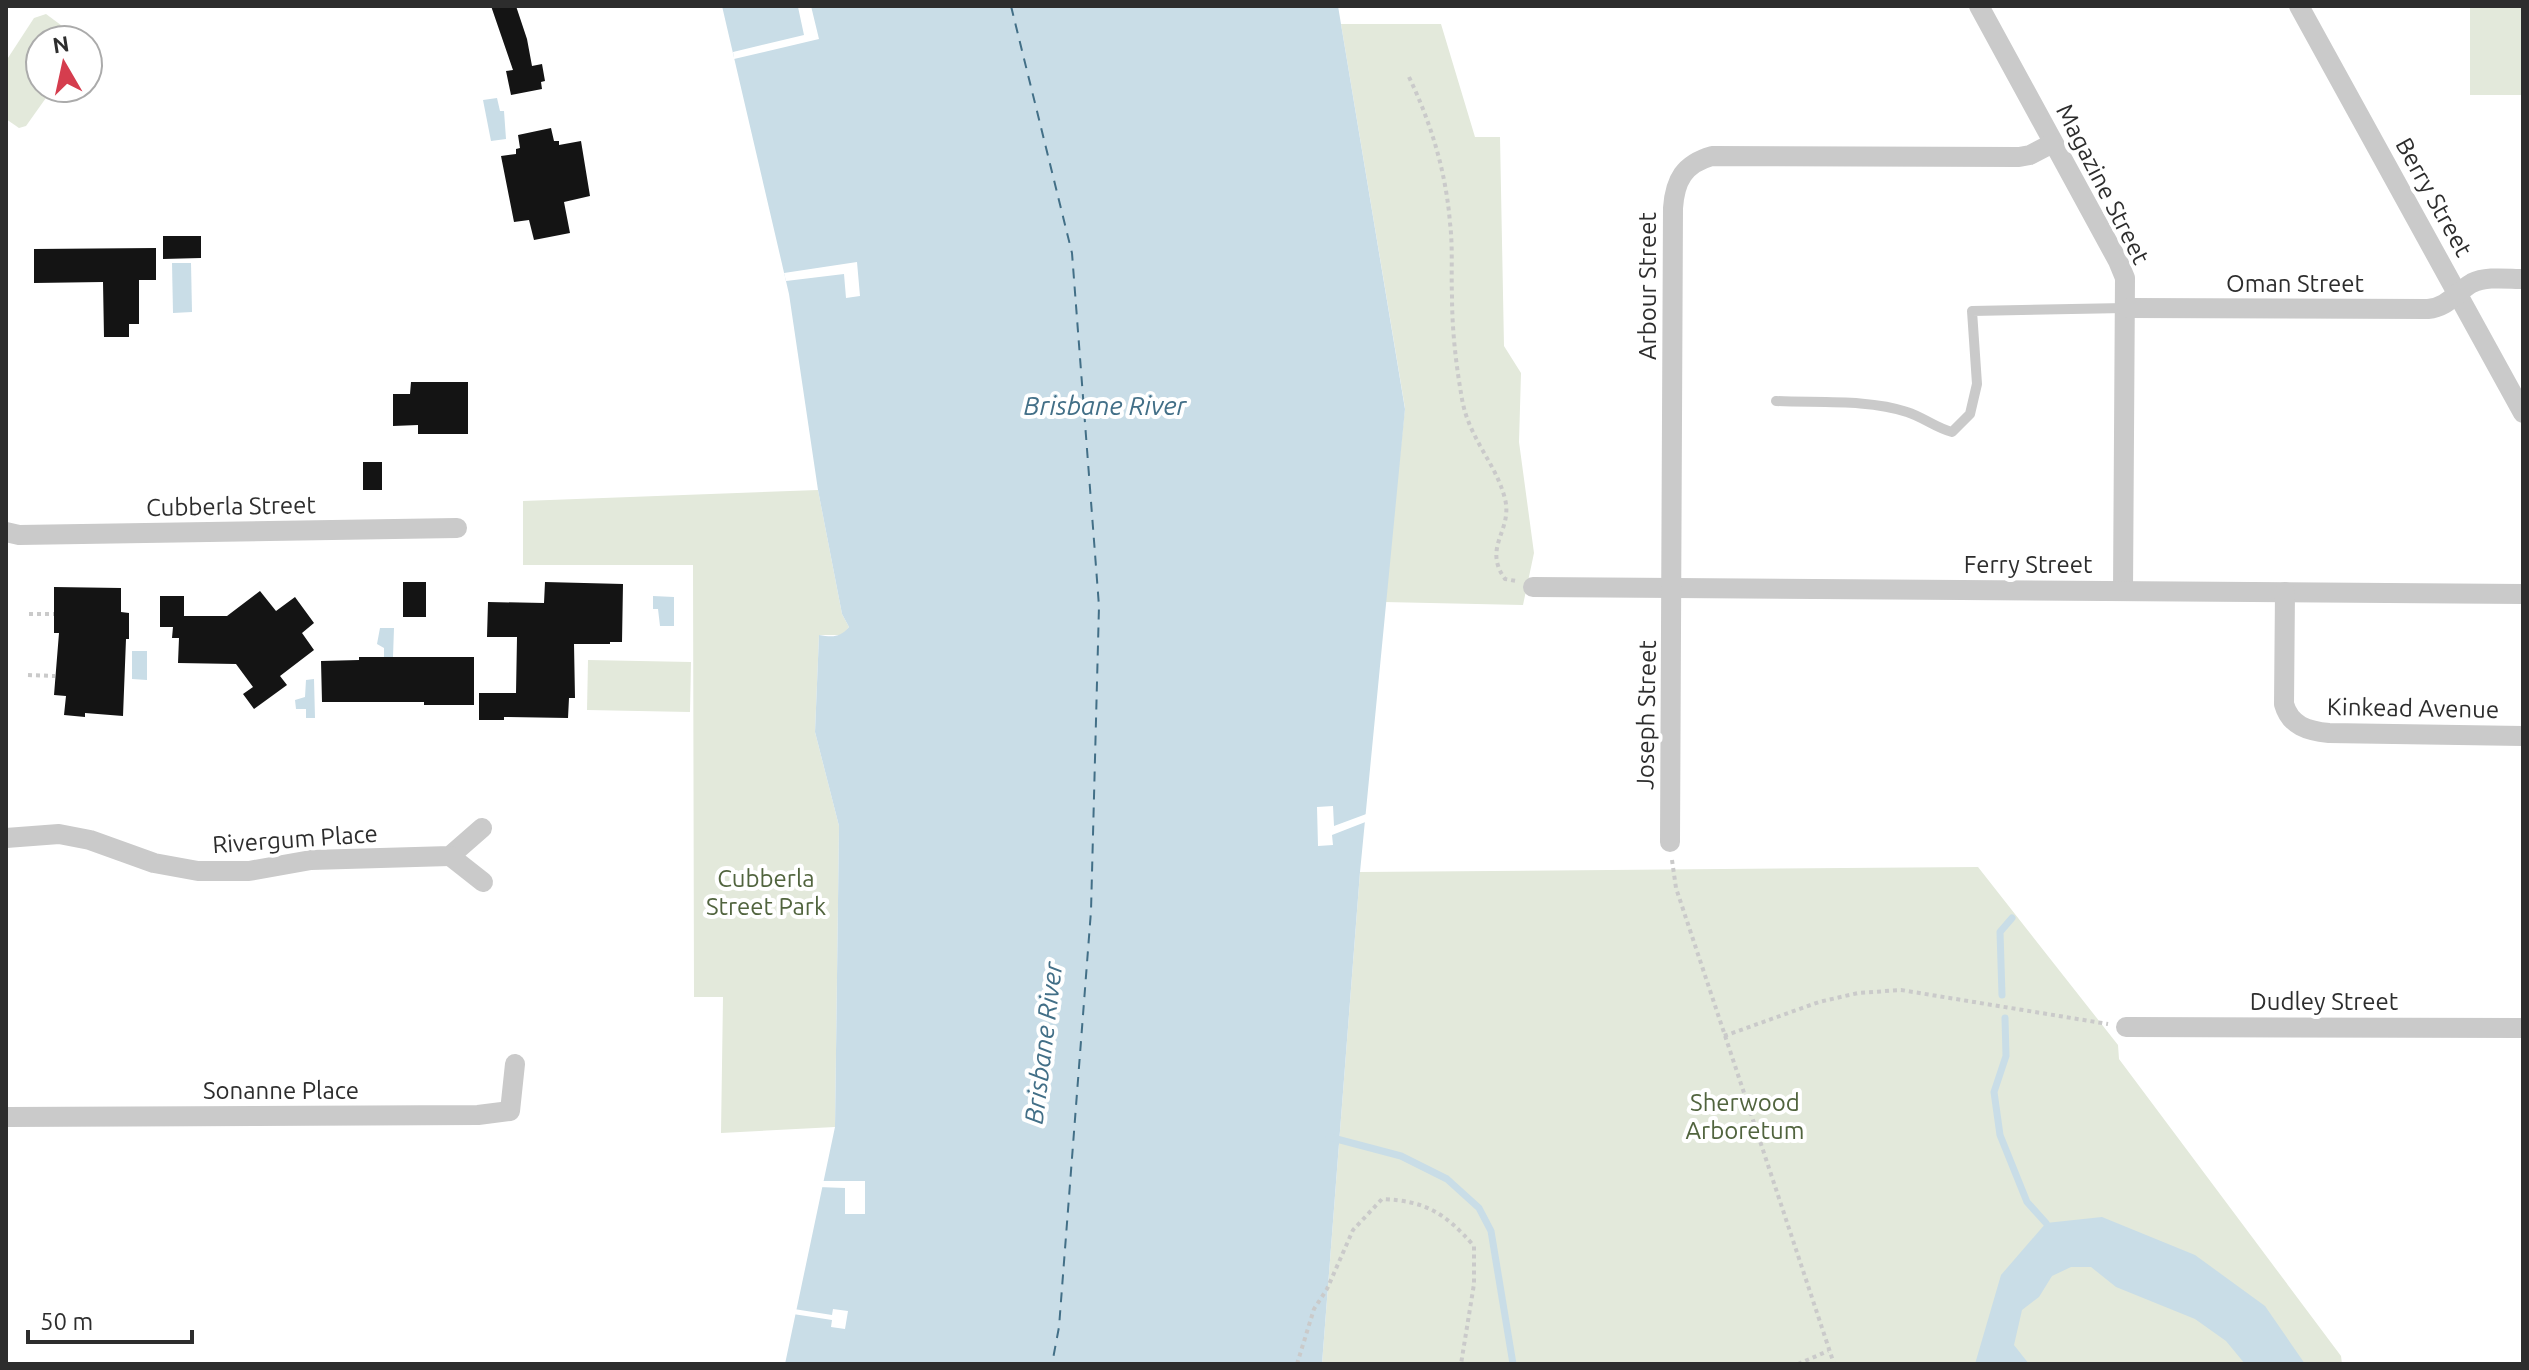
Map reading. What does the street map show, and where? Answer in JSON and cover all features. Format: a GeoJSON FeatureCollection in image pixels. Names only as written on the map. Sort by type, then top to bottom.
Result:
{"type":"FeatureCollection","features":[{"type":"Feature","properties":{"kind":"street","name":"Magazine Street"},"geometry":{"type":"LineString","coordinates":[[1979,6],[2123,270],[2127,308],[2123,591]]}},
{"type":"Feature","properties":{"kind":"street","name":"Berry Street"},"geometry":{"type":"LineString","coordinates":[[2299,6],[2523,413]]}},
{"type":"Feature","properties":{"kind":"street","name":"Arbour Street"},"geometry":{"type":"LineString","coordinates":[[1673,589],[1673,208],[1677,182],[1682,173],[1700,160],[1712,156],[2019,157],[2053,143]]}},
{"type":"Feature","properties":{"kind":"street","name":"Oman Street"},"geometry":{"type":"LineString","coordinates":[[2127,308],[2428,309],[2444,305],[2479,281],[2523,279]]}},
{"type":"Feature","properties":{"kind":"street","name":"Cubberla Street"},"geometry":{"type":"LineString","coordinates":[[6,532],[19,535],[457,528]]}},
{"type":"Feature","properties":{"kind":"street","name":"Ferry Street"},"geometry":{"type":"LineString","coordinates":[[1533,587],[2523,594]]}},
{"type":"Feature","properties":{"kind":"street","name":"Joseph Street"},"geometry":{"type":"LineString","coordinates":[[1670,842],[1673,589]]}},
{"type":"Feature","properties":{"kind":"street","name":"Kinkead Avenue"},"geometry":{"type":"LineString","coordinates":[[2285,592],[2284,704],[2290,719],[2298,725],[2314,732],[2329,733],[2523,736]]}},
{"type":"Feature","properties":{"kind":"street"},"geometry":{"type":"LineString","coordinates":[[482,828],[450,856],[483,882]]}},
{"type":"Feature","properties":{"kind":"street","name":"Rivergum Place"},"geometry":{"type":"LineString","coordinates":[[6,838],[59,834],[90,840],[154,863],[198,871],[249,871],[311,860],[450,856]]}},
{"type":"Feature","properties":{"kind":"street","name":"Dudley Street"},"geometry":{"type":"LineString","coordinates":[[2126,1027],[2523,1028]]}},
{"type":"Feature","properties":{"kind":"street","name":"Sonanne Place"},"geometry":{"type":"LineString","coordinates":[[6,1117],[478,1115],[510,1111],[515,1064]]}},
{"type":"Feature","properties":{"kind":"lane"},"geometry":{"type":"LineString","coordinates":[[1776,401],[1884,407],[1907,412],[1941,430],[1952,432],[1970,414],[1977,384],[1972,311],[2127,308]]}},
{"type":"Feature","properties":{"kind":"path"},"geometry":{"type":"LineString","coordinates":[[1409,77],[1428,117],[1445,191],[1450,222],[1455,355],[1465,414],[1471,433],[1496,474],[1506,502],[1507,516],[1495,550],[1495,559],[1505,579],[1533,587]]}},
{"type":"Feature","properties":{"kind":"path"},"geometry":{"type":"LineString","coordinates":[[29,614],[54,614]]}},
{"type":"Feature","properties":{"kind":"path"},"geometry":{"type":"LineString","coordinates":[[28,675],[55,676]]}},
{"type":"Feature","properties":{"kind":"path"},"geometry":{"type":"LineString","coordinates":[[1670,842],[1676,888],[1834,1364]]}},
{"type":"Feature","properties":{"kind":"path"},"geometry":{"type":"LineString","coordinates":[[1724,1036],[1819,1002],[1858,993],[1901,990],[2126,1027]]}},
{"type":"Feature","properties":{"kind":"path"},"geometry":{"type":"LineString","coordinates":[[1297,1364],[1314,1309],[1327,1289],[1353,1230],[1382,1199],[1411,1200],[1452,1221],[1474,1246],[1474,1284],[1461,1364]]}},
{"type":"Feature","properties":{"kind":"path"},"geometry":{"type":"LineString","coordinates":[[1798,1364],[1829,1350]]}},
{"type":"Feature","properties":{"kind":"green space"},"geometry":{"type":"Polygon","coordinates":[[[2470,6],[2523,6],[2523,95],[2470,95],[2470,6]]]}},
{"type":"Feature","properties":{"kind":"green space"},"geometry":{"type":"Polygon","coordinates":[[[46,14],[59,24],[30,24],[34,18],[46,14]]]}},
{"type":"Feature","properties":{"kind":"green space"},"geometry":{"type":"Polygon","coordinates":[[[1341,24],[1441,24],[1475,137],[1500,137],[1504,346],[1521,373],[1519,442],[1534,553],[1523,605],[1384,602],[1405,408],[1341,24]]]}},
{"type":"Feature","properties":{"kind":"green space"},"geometry":{"type":"Polygon","coordinates":[[[24,33],[24,104],[42,104],[26,126],[19,128],[6,119],[6,61],[24,33]]]}},
{"type":"Feature","properties":{"kind":"green space","name":"Cubberla Street Park"},"geometry":{"type":"Polygon","coordinates":[[[818,490],[842,614],[849,627],[843,635],[819,635],[815,732],[839,826],[835,1127],[721,1133],[723,997],[694,997],[693,565],[523,565],[523,501],[818,490]]]}},
{"type":"Feature","properties":{"kind":"green space"},"geometry":{"type":"Polygon","coordinates":[[[588,660],[691,662],[690,712],[587,710],[588,660]]]}},
{"type":"Feature","properties":{"kind":"green space","name":"Sherwood Arboretum"},"geometry":{"type":"Polygon","coordinates":[[[1978,867],[2118,1045],[2119,1059],[2341,1356],[2342,1364],[1322,1364],[1360,872],[1978,867]]]}},
{"type":"Feature","properties":{"kind":"water","name":"Brisbane River"},"geometry":{"type":"Polygon","coordinates":[[[722,6],[1338,6],[1405,409],[1360,872],[1322,1364],[785,1364],[835,1127],[839,826],[815,732],[819,635],[836,636],[849,627],[842,614],[818,490],[789,294],[722,6]]]}},
{"type":"Feature","properties":{"kind":"water"},"geometry":{"type":"Polygon","coordinates":[[[497,98],[500,111],[504,111],[506,139],[491,141],[483,100],[497,98]]]}},
{"type":"Feature","properties":{"kind":"water"},"geometry":{"type":"Polygon","coordinates":[[[172,263],[191,263],[192,312],[173,313],[172,263]]]}},
{"type":"Feature","properties":{"kind":"water"},"geometry":{"type":"Polygon","coordinates":[[[653,596],[674,597],[674,626],[660,626],[658,609],[653,609],[653,596]]]}},
{"type":"Feature","properties":{"kind":"water"},"geometry":{"type":"Polygon","coordinates":[[[380,628],[394,628],[393,657],[384,657],[384,648],[377,644],[380,628]]]}},
{"type":"Feature","properties":{"kind":"water"},"geometry":{"type":"Polygon","coordinates":[[[132,651],[147,651],[147,680],[132,679],[132,651]]]}},
{"type":"Feature","properties":{"kind":"water"},"geometry":{"type":"Polygon","coordinates":[[[314,679],[315,718],[306,718],[306,709],[296,709],[295,700],[305,697],[306,680],[314,679]]]}},
{"type":"Feature","properties":{"kind":"water"},"geometry":{"type":"Polygon","coordinates":[[[2102,1217],[2195,1255],[2265,1306],[2305,1364],[2245,1364],[2226,1341],[2195,1319],[2116,1287],[2091,1267],[2071,1267],[2052,1276],[2039,1297],[2022,1310],[2014,1345],[2029,1364],[1975,1364],[2001,1275],[2046,1223],[2102,1217]]]}},
{"type":"Feature","properties":{"kind":"pier"},"geometry":{"type":"Polygon","coordinates":[[[811,6],[819,39],[734,59],[733,52],[804,35],[798,7],[811,6]]]}},
{"type":"Feature","properties":{"kind":"pier"},"geometry":{"type":"Polygon","coordinates":[[[857,262],[860,296],[846,298],[844,274],[786,281],[784,273],[857,262]]]}},
{"type":"Feature","properties":{"kind":"pier"},"geometry":{"type":"Polygon","coordinates":[[[1333,806],[1334,826],[1369,813],[1368,821],[1332,835],[1333,845],[1318,846],[1317,807],[1333,806]]]}},
{"type":"Feature","properties":{"kind":"pier"},"geometry":{"type":"Polygon","coordinates":[[[820,1181],[865,1181],[865,1214],[845,1214],[845,1188],[818,1187],[820,1181]]]}},
{"type":"Feature","properties":{"kind":"pier"},"geometry":{"type":"Polygon","coordinates":[[[794,1309],[832,1315],[833,1309],[848,1311],[845,1329],[831,1327],[832,1320],[793,1314],[794,1309]]]}},
{"type":"Feature","properties":{"kind":"building"},"geometry":{"type":"Polygon","coordinates":[[[491,6],[516,6],[532,66],[542,64],[545,81],[541,82],[542,89],[511,95],[506,71],[513,70],[491,6]]]}},
{"type":"Feature","properties":{"kind":"building"},"geometry":{"type":"Polygon","coordinates":[[[551,128],[554,141],[559,141],[559,145],[581,141],[590,196],[564,202],[570,233],[534,240],[529,220],[514,222],[501,156],[516,154],[516,149],[520,148],[518,135],[551,128]]]}},
{"type":"Feature","properties":{"kind":"building"},"geometry":{"type":"Polygon","coordinates":[[[163,236],[201,236],[201,258],[163,259],[163,236]]]}},
{"type":"Feature","properties":{"kind":"building"},"geometry":{"type":"Polygon","coordinates":[[[156,248],[156,280],[139,280],[139,324],[129,324],[129,337],[104,337],[103,282],[34,283],[34,249],[156,248]]]}},
{"type":"Feature","properties":{"kind":"building"},"geometry":{"type":"Polygon","coordinates":[[[411,382],[468,382],[468,434],[418,434],[418,425],[393,426],[393,394],[410,394],[411,382]]]}},
{"type":"Feature","properties":{"kind":"building"},"geometry":{"type":"Polygon","coordinates":[[[363,462],[382,462],[382,490],[363,490],[363,462]]]}},
{"type":"Feature","properties":{"kind":"building"},"geometry":{"type":"Polygon","coordinates":[[[403,582],[426,582],[426,617],[403,617],[403,582]]]}},
{"type":"Feature","properties":{"kind":"building"},"geometry":{"type":"Polygon","coordinates":[[[545,582],[623,584],[622,642],[574,644],[575,698],[569,698],[568,718],[504,717],[504,720],[479,720],[479,693],[516,693],[517,637],[487,637],[488,602],[544,603],[545,582]]]}},
{"type":"Feature","properties":{"kind":"building"},"geometry":{"type":"Polygon","coordinates":[[[54,587],[121,588],[121,612],[129,613],[123,716],[64,715],[66,696],[54,695],[59,633],[54,633],[54,587]]]}},
{"type":"Feature","properties":{"kind":"building"},"geometry":{"type":"Polygon","coordinates":[[[260,591],[276,611],[295,597],[314,623],[302,633],[314,650],[280,676],[287,685],[254,709],[243,694],[253,687],[236,664],[178,663],[179,638],[172,638],[173,627],[160,627],[160,596],[184,596],[184,616],[227,616],[260,591]]]}},
{"type":"Feature","properties":{"kind":"building"},"geometry":{"type":"Polygon","coordinates":[[[359,657],[474,657],[474,705],[322,702],[321,661],[359,660],[359,657]]]}},
{"type":"Feature","properties":{"kind":"waterway"},"geometry":{"type":"LineString","coordinates":[[2002,995],[2000,932],[2012,918]]}},
{"type":"Feature","properties":{"kind":"waterway"},"geometry":{"type":"LineString","coordinates":[[2005,1018],[2006,1056],[1994,1092],[2000,1135],[2027,1202],[2046,1223]]}},
{"type":"Feature","properties":{"kind":"waterway"},"geometry":{"type":"LineString","coordinates":[[1329,1137],[1401,1156],[1447,1179],[1479,1208],[1491,1231],[1513,1364]]}},
{"type":"Feature","properties":{"kind":"ferry route"},"geometry":{"type":"LineString","coordinates":[[1011,6],[1072,253],[1099,606],[1091,911],[1059,1327],[1052,1364]]}}]}
